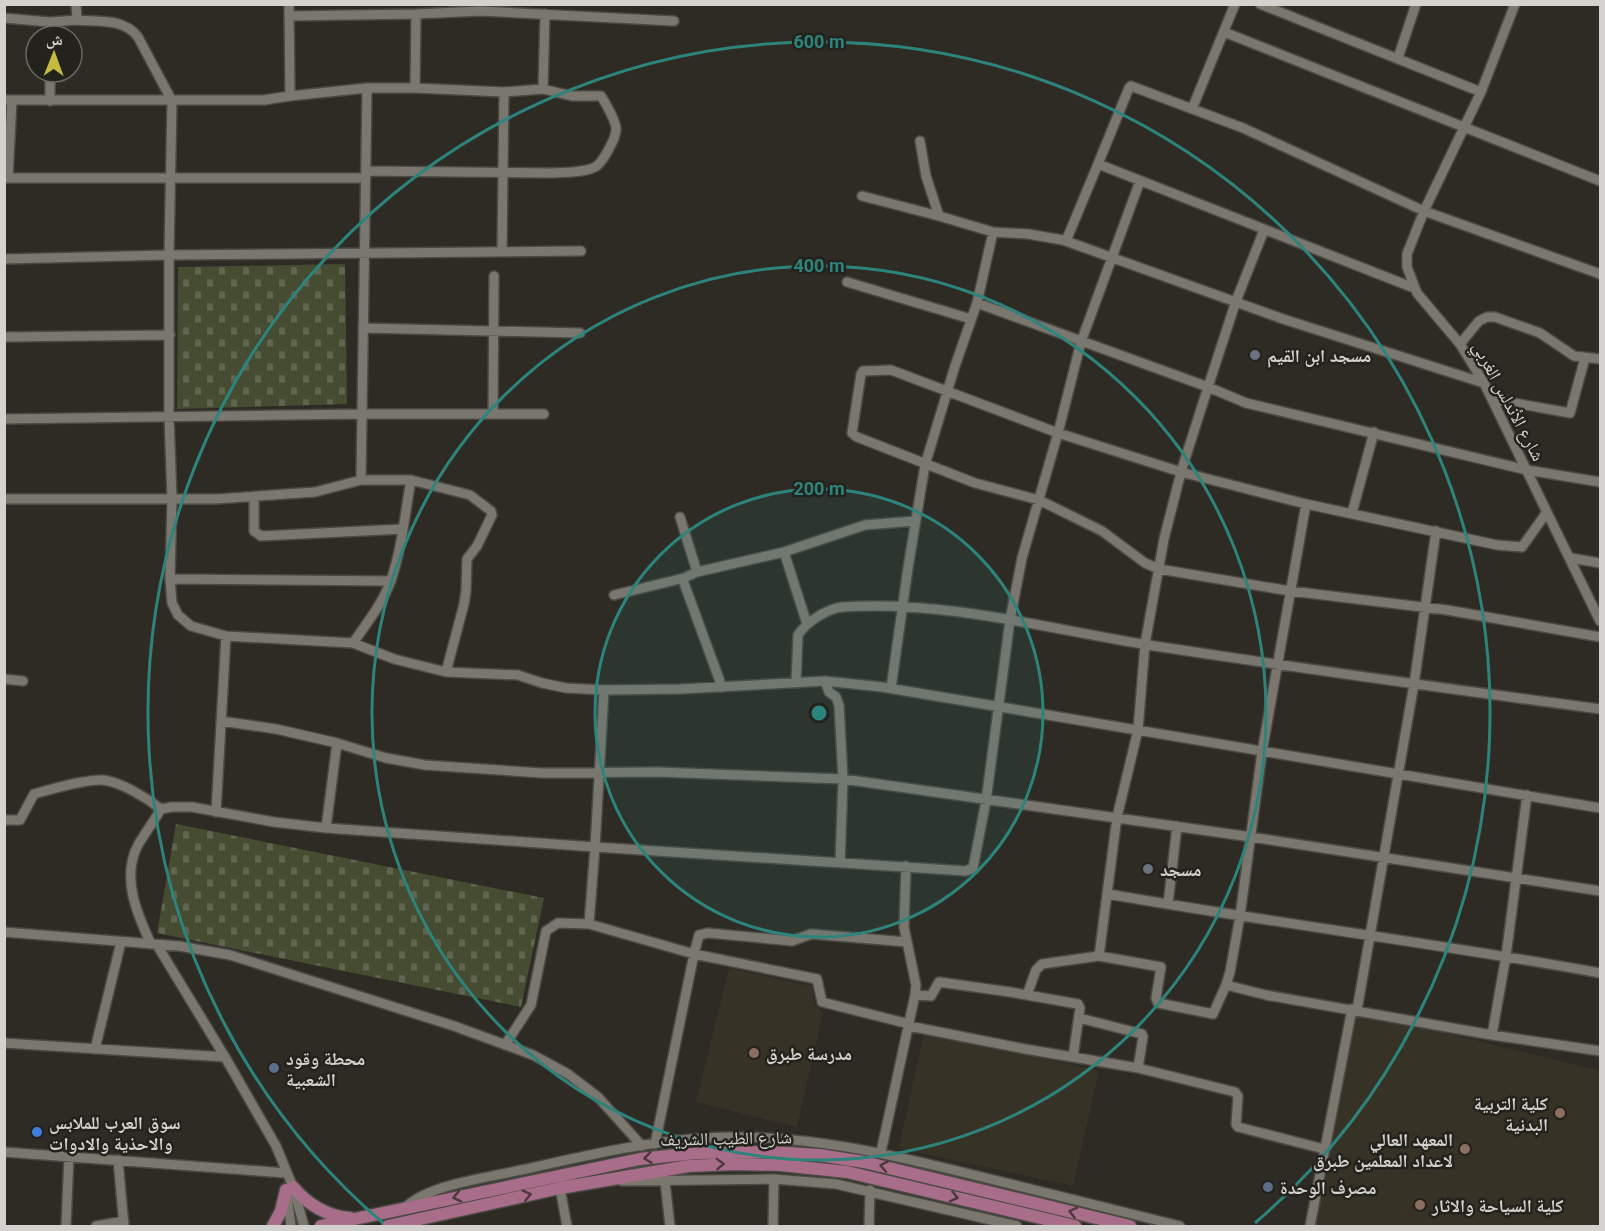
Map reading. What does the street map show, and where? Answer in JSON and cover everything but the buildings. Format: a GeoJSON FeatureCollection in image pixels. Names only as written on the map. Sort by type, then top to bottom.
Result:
{"type":"FeatureCollection","features":[{"type":"Feature","properties":{"kind":"main road","name":"شارع الطيب الشريف"},"geometry":{"type":"LineString","coordinates":[[321,1227],[640,1159],[696,1153],[771,1152],[819,1155],[887,1167],[1130,1227]]}},
{"type":"Feature","properties":{"kind":"main road","name":"شارع الطيب الشريف"},"geometry":{"type":"LineString","coordinates":[[388,1227],[560,1188],[689,1166],[716,1164],[808,1167],[846,1172],[1075,1227]]}},
{"type":"Feature","properties":{"kind":"main road"},"geometry":{"type":"LineString","coordinates":[[288,1181],[300,1197],[324,1211],[339,1217],[358,1218]]}},
{"type":"Feature","properties":{"kind":"main road"},"geometry":{"type":"LineString","coordinates":[[273,1227],[288,1181]]}},
{"type":"Feature","properties":{"kind":"street"},"geometry":{"type":"LineString","coordinates":[[76,4],[78,20]]}},
{"type":"Feature","properties":{"kind":"street"},"geometry":{"type":"LineString","coordinates":[[289,4],[290,96]]}},
{"type":"Feature","properties":{"kind":"street"},"geometry":{"type":"LineString","coordinates":[[1192,109],[1236,4]]}},
{"type":"Feature","properties":{"kind":"street"},"geometry":{"type":"LineString","coordinates":[[1260,4],[1481,92]]}},
{"type":"Feature","properties":{"kind":"street"},"geometry":{"type":"LineString","coordinates":[[1398,58],[1416,4]]}},
{"type":"Feature","properties":{"kind":"street","name":"شارع الأندلس الغربي"},"geometry":{"type":"LineString","coordinates":[[1515,4],[1481,92],[1424,211],[1407,254],[1407,267],[1420,298],[1460,344],[1484,383],[1600,621]]}},
{"type":"Feature","properties":{"kind":"street"},"geometry":{"type":"LineString","coordinates":[[289,16],[475,11],[674,21]]}},
{"type":"Feature","properties":{"kind":"street"},"geometry":{"type":"LineString","coordinates":[[415,88],[416,14]]}},
{"type":"Feature","properties":{"kind":"street"},"geometry":{"type":"LineString","coordinates":[[543,89],[545,14]]}},
{"type":"Feature","properties":{"kind":"street"},"geometry":{"type":"LineString","coordinates":[[4,18],[50,22],[78,20],[122,23],[131,28],[138,37],[172,101],[169,255],[169,416],[172,499],[170,579],[172,603],[178,615],[191,626],[226,636],[353,643],[394,659],[446,672],[518,675],[566,688],[604,690],[722,687],[825,681],[891,688],[1600,807]]}},
{"type":"Feature","properties":{"kind":"street"},"geometry":{"type":"LineString","coordinates":[[1224,32],[1600,181]]}},
{"type":"Feature","properties":{"kind":"street"},"geometry":{"type":"LineString","coordinates":[[50,84],[50,101]]}},
{"type":"Feature","properties":{"kind":"street"},"geometry":{"type":"LineString","coordinates":[[1066,241],[1129,87],[1243,128],[1424,211],[1600,274]]}},
{"type":"Feature","properties":{"kind":"street"},"geometry":{"type":"LineString","coordinates":[[361,480],[367,88]]}},
{"type":"Feature","properties":{"kind":"street"},"geometry":{"type":"LineString","coordinates":[[367,88],[504,92],[543,89],[572,96],[602,96],[616,131],[604,158],[596,167],[578,171],[171,178],[6,178],[8,100],[264,100],[367,88]]}},
{"type":"Feature","properties":{"kind":"street"},"geometry":{"type":"LineString","coordinates":[[502,251],[504,92]]}},
{"type":"Feature","properties":{"kind":"street"},"geometry":{"type":"LineString","coordinates":[[921,141],[926,176],[939,216]]}},
{"type":"Feature","properties":{"kind":"street"},"geometry":{"type":"LineString","coordinates":[[1098,164],[1414,288]]}},
{"type":"Feature","properties":{"kind":"street"},"geometry":{"type":"LineString","coordinates":[[304,1227],[276,1146],[225,1057],[154,944],[132,892],[131,869],[137,847],[161,809],[192,807],[274,822],[326,828],[966,871],[973,868],[986,801],[1010,621],[1022,558],[1081,342],[1140,181]]}},
{"type":"Feature","properties":{"kind":"street"},"geometry":{"type":"LineString","coordinates":[[862,196],[993,232],[1029,234],[1066,241],[1335,337],[1484,383]]}},
{"type":"Feature","properties":{"kind":"street"},"geometry":{"type":"LineString","coordinates":[[1099,956],[1118,817],[1138,730],[1145,644],[1164,539],[1181,472],[1208,387],[1236,301],[1264,230]]}},
{"type":"Feature","properties":{"kind":"street"},"geometry":{"type":"LineString","coordinates":[[891,688],[925,465],[977,303],[993,232]]}},
{"type":"Feature","properties":{"kind":"street"},"geometry":{"type":"LineString","coordinates":[[4,259],[581,251]]}},
{"type":"Feature","properties":{"kind":"street"},"geometry":{"type":"LineString","coordinates":[[493,414],[494,276]]}},
{"type":"Feature","properties":{"kind":"street"},"geometry":{"type":"LineString","coordinates":[[847,282],[971,319]]}},
{"type":"Feature","properties":{"kind":"street"},"geometry":{"type":"LineString","coordinates":[[977,303],[1246,403],[1527,470],[1600,482]]}},
{"type":"Feature","properties":{"kind":"street"},"geometry":{"type":"LineString","coordinates":[[1460,344],[1479,321],[1487,317],[1495,317],[1540,333],[1574,356],[1600,359]]}},
{"type":"Feature","properties":{"kind":"street"},"geometry":{"type":"LineString","coordinates":[[363,328],[580,333]]}},
{"type":"Feature","properties":{"kind":"street"},"geometry":{"type":"LineString","coordinates":[[4,337],[170,335]]}},
{"type":"Feature","properties":{"kind":"street"},"geometry":{"type":"LineString","coordinates":[[1492,399],[1570,413],[1585,358]]}},
{"type":"Feature","properties":{"kind":"street"},"geometry":{"type":"LineString","coordinates":[[1547,512],[1522,547],[1497,545],[1306,504],[1181,472],[1058,433],[891,370],[863,371],[861,374],[852,434],[975,483],[1039,500],[1102,531],[1145,563],[1159,569],[1290,591],[1424,608],[1600,637]]}},
{"type":"Feature","properties":{"kind":"street"},"geometry":{"type":"LineString","coordinates":[[4,418],[544,414]]}},
{"type":"Feature","properties":{"kind":"street"},"geometry":{"type":"LineString","coordinates":[[1352,513],[1374,432]]}},
{"type":"Feature","properties":{"kind":"street"},"geometry":{"type":"LineString","coordinates":[[4,499],[254,497],[315,492],[361,480],[411,480],[470,495],[491,511],[492,515],[477,546],[467,559],[464,604],[446,672]]}},
{"type":"Feature","properties":{"kind":"street"},"geometry":{"type":"LineString","coordinates":[[353,643],[379,606],[391,581],[411,480]]}},
{"type":"Feature","properties":{"kind":"street"},"geometry":{"type":"LineString","coordinates":[[254,497],[254,531],[261,536],[403,529]]}},
{"type":"Feature","properties":{"kind":"street"},"geometry":{"type":"LineString","coordinates":[[1027,995],[1036,970],[1042,964],[1099,956],[1161,967],[1156,998],[1158,1003],[1213,1014],[1230,972],[1240,916],[1262,752],[1306,504]]}},
{"type":"Feature","properties":{"kind":"street"},"geometry":{"type":"LineString","coordinates":[[680,517],[697,572]]}},
{"type":"Feature","properties":{"kind":"street"},"geometry":{"type":"LineString","coordinates":[[614,595],[684,578],[697,572],[784,552],[865,525],[915,521]]}},
{"type":"Feature","properties":{"kind":"street"},"geometry":{"type":"LineString","coordinates":[[1310,1227],[1324,1149],[1370,936],[1414,684],[1436,531]]}},
{"type":"Feature","properties":{"kind":"street"},"geometry":{"type":"LineString","coordinates":[[784,552],[807,624]]}},
{"type":"Feature","properties":{"kind":"street"},"geometry":{"type":"LineString","coordinates":[[1570,558],[1600,562]]}},
{"type":"Feature","properties":{"kind":"street"},"geometry":{"type":"LineString","coordinates":[[684,578],[722,687]]}},
{"type":"Feature","properties":{"kind":"street"},"geometry":{"type":"LineString","coordinates":[[170,579],[391,581]]}},
{"type":"Feature","properties":{"kind":"street"},"geometry":{"type":"LineString","coordinates":[[796,683],[798,634],[807,624],[838,608],[903,606],[1277,664],[1600,709]]}},
{"type":"Feature","properties":{"kind":"street"},"geometry":{"type":"LineString","coordinates":[[216,812],[226,636]]}},
{"type":"Feature","properties":{"kind":"street"},"geometry":{"type":"LineString","coordinates":[[4,679],[23,681]]}},
{"type":"Feature","properties":{"kind":"street"},"geometry":{"type":"LineString","coordinates":[[825,681],[829,692],[836,697],[839,705],[843,779],[840,863]]}},
{"type":"Feature","properties":{"kind":"street"},"geometry":{"type":"LineString","coordinates":[[590,924],[604,690]]}},
{"type":"Feature","properties":{"kind":"street"},"geometry":{"type":"LineString","coordinates":[[221,722],[276,729],[337,743],[386,758],[425,765],[542,773],[600,772],[843,779],[986,801],[1118,817],[1600,891]]}},
{"type":"Feature","properties":{"kind":"street"},"geometry":{"type":"LineString","coordinates":[[326,828],[337,743]]}},
{"type":"Feature","properties":{"kind":"street"},"geometry":{"type":"LineString","coordinates":[[4,820],[20,820],[34,794],[56,787],[103,780],[142,794],[161,809]]}},
{"type":"Feature","properties":{"kind":"street"},"geometry":{"type":"LineString","coordinates":[[1492,1035],[1506,956],[1527,795]]}},
{"type":"Feature","properties":{"kind":"street"},"geometry":{"type":"LineString","coordinates":[[1168,904],[1177,826]]}},
{"type":"Feature","properties":{"kind":"street"},"geometry":{"type":"LineString","coordinates":[[881,1152],[916,985],[904,927],[906,866]]}},
{"type":"Feature","properties":{"kind":"street"},"geometry":{"type":"LineString","coordinates":[[1108,894],[1506,956],[1600,973]]}},
{"type":"Feature","properties":{"kind":"street"},"geometry":{"type":"LineString","coordinates":[[505,1045],[531,1005],[546,931],[558,923],[590,924],[694,954],[817,979],[822,1002],[909,1025],[1138,1068],[1235,1092],[1238,1096],[1236,1124],[1238,1127],[1324,1149]]}},
{"type":"Feature","properties":{"kind":"street"},"geometry":{"type":"LineString","coordinates":[[4,932],[154,944],[230,955],[344,990],[533,1055],[568,1074],[598,1097],[642,1146]]}},
{"type":"Feature","properties":{"kind":"street"},"geometry":{"type":"LineString","coordinates":[[655,1144],[699,935],[703,933],[792,941],[811,934],[907,942]]}},
{"type":"Feature","properties":{"kind":"street"},"geometry":{"type":"LineString","coordinates":[[95,1049],[121,942]]}},
{"type":"Feature","properties":{"kind":"street"},"geometry":{"type":"LineString","coordinates":[[915,995],[931,996],[939,982],[1078,1004],[1080,1008],[1072,1057]]}},
{"type":"Feature","properties":{"kind":"street"},"geometry":{"type":"LineString","coordinates":[[1226,985],[1266,995],[1492,1035],[1600,1051]]}},
{"type":"Feature","properties":{"kind":"street"},"geometry":{"type":"LineString","coordinates":[[1078,1018],[1142,1034],[1138,1068]]}},
{"type":"Feature","properties":{"kind":"street"},"geometry":{"type":"LineString","coordinates":[[4,1043],[225,1057]]}},
{"type":"Feature","properties":{"kind":"street"},"geometry":{"type":"LineString","coordinates":[[403,1210],[415,1199],[439,1189],[586,1156],[703,1138],[771,1138],[820,1142],[881,1152],[1180,1227]]}},
{"type":"Feature","properties":{"kind":"street"},"geometry":{"type":"LineString","coordinates":[[4,1152],[118,1160],[288,1181]]}},
{"type":"Feature","properties":{"kind":"street"},"geometry":{"type":"LineString","coordinates":[[66,1227],[69,1156]]}},
{"type":"Feature","properties":{"kind":"street"},"geometry":{"type":"LineString","coordinates":[[96,1227],[124,1224],[118,1160]]}},
{"type":"Feature","properties":{"kind":"street"},"geometry":{"type":"LineString","coordinates":[[607,1179],[665,1182],[774,1179],[836,1184],[870,1190],[1017,1227]]}},
{"type":"Feature","properties":{"kind":"street"},"geometry":{"type":"LineString","coordinates":[[773,1227],[774,1179]]}},
{"type":"Feature","properties":{"kind":"street"},"geometry":{"type":"LineString","coordinates":[[288,1181],[291,1227]]}},
{"type":"Feature","properties":{"kind":"street"},"geometry":{"type":"LineString","coordinates":[[665,1182],[670,1227]]}},
{"type":"Feature","properties":{"kind":"street"},"geometry":{"type":"LineString","coordinates":[[560,1188],[567,1227]]}},
{"type":"Feature","properties":{"kind":"street"},"geometry":{"type":"LineString","coordinates":[[869,1227],[870,1190]]}},
{"type":"Feature","properties":{"kind":"shaded area"},"geometry":{"type":"Polygon","coordinates":[[[729,968],[812,986],[814,1004],[823,1013],[797,1127],[696,1102],[729,968]]]}},
{"type":"Feature","properties":{"kind":"shaded area","name":"المعهد العالي لاعداد المعلمين طبرق"},"geometry":{"type":"Polygon","coordinates":[[[1354,1010],[1600,1071],[1600,1226],[1314,1226],[1354,1010]]]}},
{"type":"Feature","properties":{"kind":"shaded area"},"geometry":{"type":"Polygon","coordinates":[[[924,1032],[1099,1071],[1073,1186],[899,1148],[924,1032]]]}},
{"type":"Feature","properties":{"kind":"green space"},"geometry":{"type":"Polygon","coordinates":[[[345,264],[347,404],[177,409],[178,267],[345,264]]]}},
{"type":"Feature","properties":{"kind":"green space"},"geometry":{"type":"Polygon","coordinates":[[[176,824],[544,898],[521,1007],[157,933],[176,824]]]}},
{"type":"Feature","properties":{"kind":"place","name":"مسجد ابن القيم"},"geometry":{"type":"Point","coordinates":[1255,355]}},
{"type":"Feature","properties":{"kind":"place","name":"مسجد"},"geometry":{"type":"Point","coordinates":[1148,869]}},
{"type":"Feature","properties":{"kind":"place","name":"مدرسة طبرق"},"geometry":{"type":"Point","coordinates":[754,1053]}},
{"type":"Feature","properties":{"kind":"place","name":"محطة وقود الشعبية"},"geometry":{"type":"Point","coordinates":[274,1068]}},
{"type":"Feature","properties":{"kind":"place","name":"كلية التربية البدنية"},"geometry":{"type":"Point","coordinates":[1560,1113]}},
{"type":"Feature","properties":{"kind":"place","name":"سوق العرب للملابس والاحذية والادوات"},"geometry":{"type":"Point","coordinates":[37,1132]}},
{"type":"Feature","properties":{"kind":"place","name":"المعهد العالي لاعداد المعلمين طبرق"},"geometry":{"type":"Point","coordinates":[1465,1149]}},
{"type":"Feature","properties":{"kind":"place","name":"مصرف الوحدة"},"geometry":{"type":"Point","coordinates":[1268,1187]}},
{"type":"Feature","properties":{"kind":"place","name":"كلية السياحة والاثار"},"geometry":{"type":"Point","coordinates":[1420,1205]}}]}
